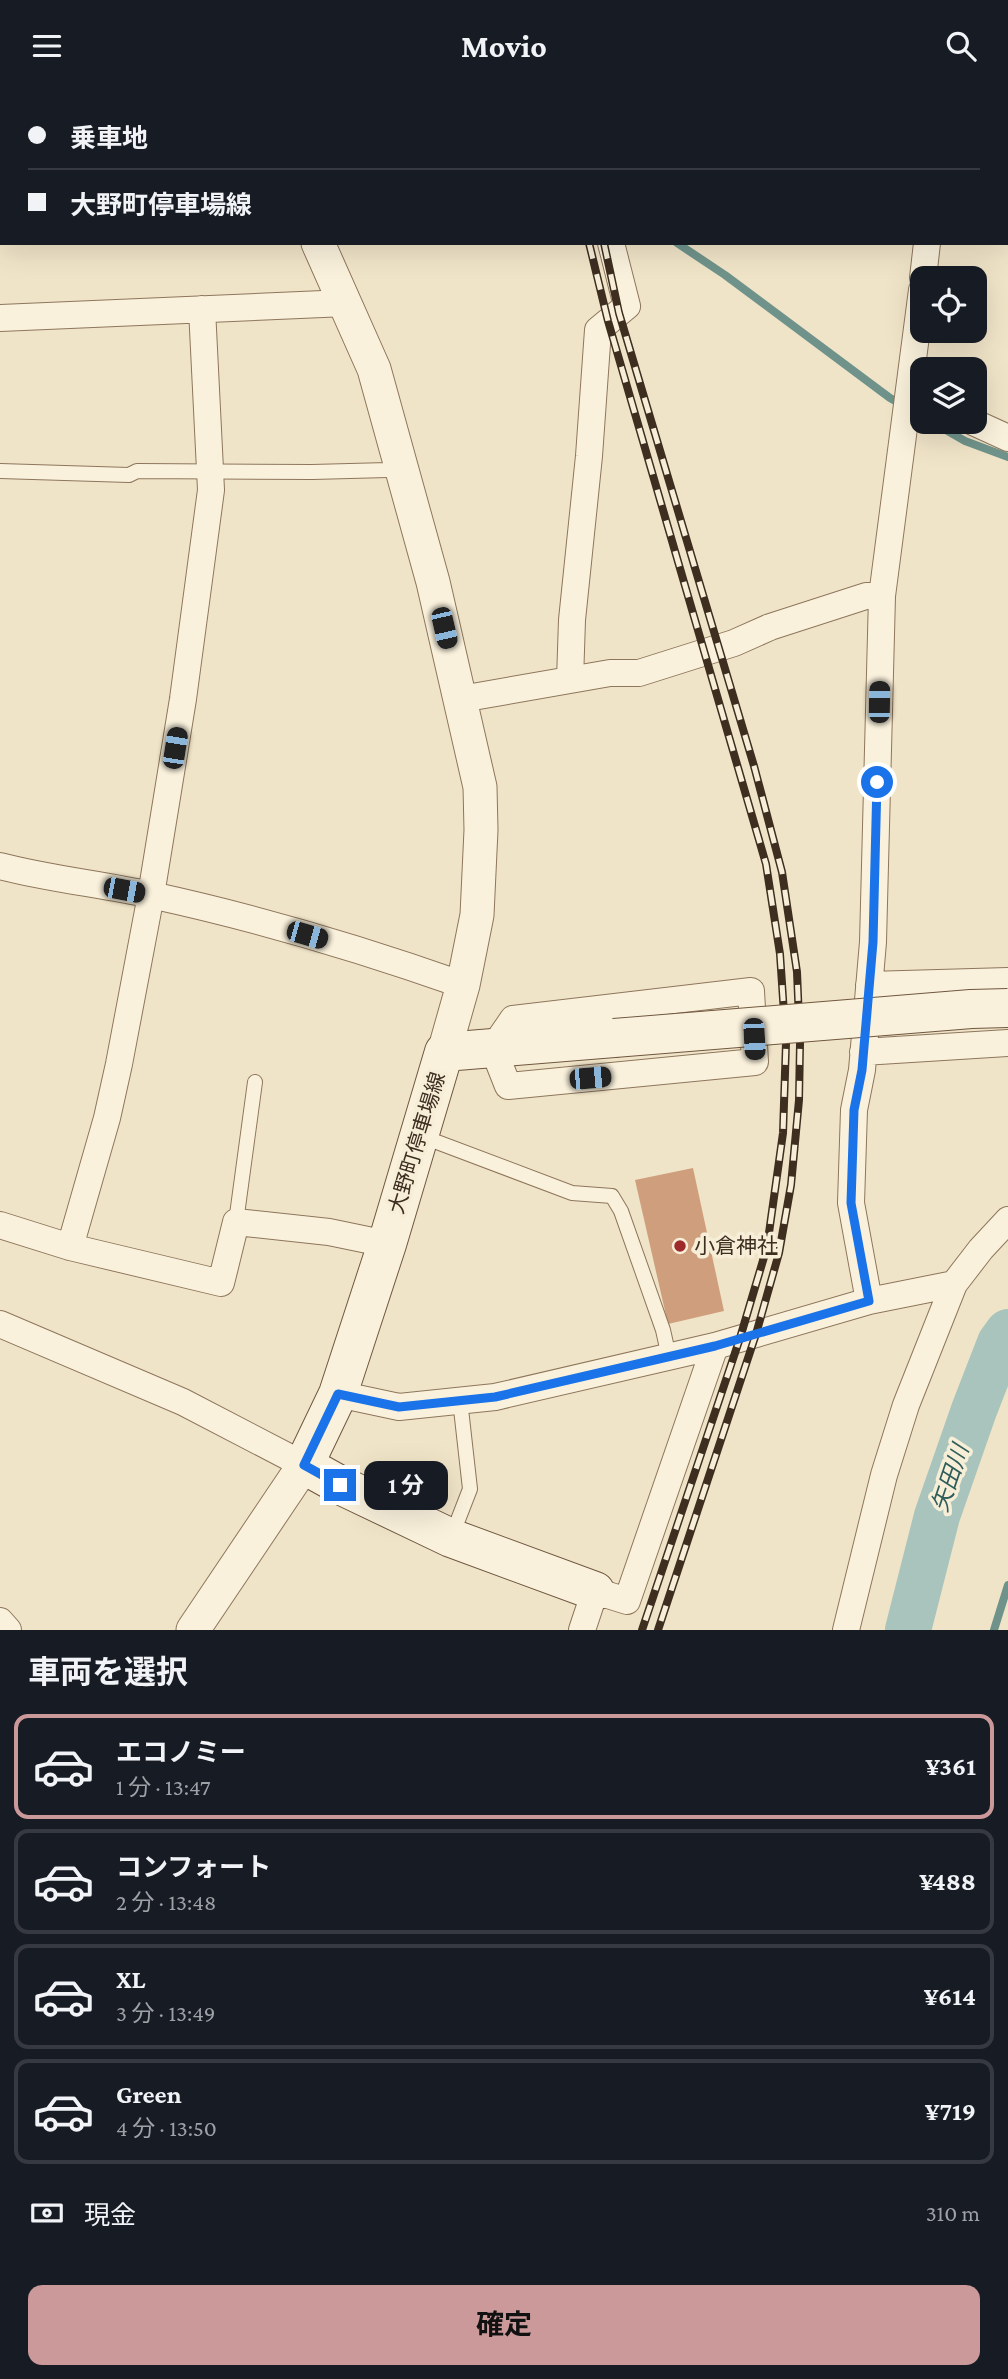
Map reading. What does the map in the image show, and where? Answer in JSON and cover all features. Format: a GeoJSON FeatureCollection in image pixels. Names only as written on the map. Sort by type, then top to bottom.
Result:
{"type":"FeatureCollection","features":[{"type":"Feature","properties":{"kind":"main road","name":"大野町停車場線"},"geometry":{"type":"LineString","coordinates":[[304,1465],[338,1394],[387,1244],[444,1052],[1008,1008]]}},
{"type":"Feature","properties":{"kind":"main road"},"geometry":{"type":"LineString","coordinates":[[304,1465],[451,1538],[596,1591]]}},
{"type":"Feature","properties":{"kind":"street"},"geometry":{"type":"LineString","coordinates":[[319,245],[374,369],[433,582],[480,787],[477,915],[463,985],[444,1052]]}},
{"type":"Feature","properties":{"kind":"street"},"geometry":{"type":"LineString","coordinates":[[570,680],[572,620],[589,456],[598,330],[627,306],[612,245]]}},
{"type":"Feature","properties":{"kind":"street"},"geometry":{"type":"LineString","coordinates":[[924,266],[927,245]]}},
{"type":"Feature","properties":{"kind":"street"},"geometry":{"type":"LineString","coordinates":[[0,318],[346,303]]}},
{"type":"Feature","properties":{"kind":"street"},"geometry":{"type":"LineString","coordinates":[[70,1247],[107,1118],[151,895],[183,698],[211,490],[202,309]]}},
{"type":"Feature","properties":{"kind":"street"},"geometry":{"type":"LineString","coordinates":[[869,1301],[851,1203],[854,1110],[863,1052],[873,942],[882,596],[910,415]]}},
{"type":"Feature","properties":{"kind":"street"},"geometry":{"type":"LineString","coordinates":[[987,428],[1008,438]]}},
{"type":"Feature","properties":{"kind":"street"},"geometry":{"type":"LineString","coordinates":[[461,699],[610,673],[639,673],[734,643],[770,627],[866,596],[882,596]]}},
{"type":"Feature","properties":{"kind":"street"},"geometry":{"type":"LineString","coordinates":[[0,866],[151,895],[282,927],[383,956],[463,985]]}},
{"type":"Feature","properties":{"kind":"street"},"geometry":{"type":"LineString","coordinates":[[869,985],[1008,981]]}},
{"type":"Feature","properties":{"kind":"street"},"geometry":{"type":"LineString","coordinates":[[751,991],[755,1062],[508,1086],[493,1048],[513,1019],[751,991]]}},
{"type":"Feature","properties":{"kind":"street"},"geometry":{"type":"LineString","coordinates":[[863,1052],[1008,1043]]}},
{"type":"Feature","properties":{"kind":"street"},"geometry":{"type":"LineString","coordinates":[[846,1630],[884,1475],[902,1416],[954,1284],[1008,1220]]}},
{"type":"Feature","properties":{"kind":"street"},"geometry":{"type":"LineString","coordinates":[[0,1225],[70,1247],[220,1283],[236,1222],[329,1233],[387,1244]]}},
{"type":"Feature","properties":{"kind":"street"},"geometry":{"type":"LineString","coordinates":[[338,1394],[399,1407],[495,1397],[715,1346],[869,1301],[954,1284]]}},
{"type":"Feature","properties":{"kind":"street"},"geometry":{"type":"LineString","coordinates":[[0,1324],[184,1402],[304,1465],[193,1630]]}},
{"type":"Feature","properties":{"kind":"street"},"geometry":{"type":"LineString","coordinates":[[582,1630],[596,1591],[627,1601],[715,1346]]}},
{"type":"Feature","properties":{"kind":"street"},"geometry":{"type":"LineString","coordinates":[[0,1621],[8,1630]]}},
{"type":"Feature","properties":{"kind":"lane"},"geometry":{"type":"LineString","coordinates":[[0,471],[129,475],[137,471],[337,472],[401,467]]}},
{"type":"Feature","properties":{"kind":"lane"},"geometry":{"type":"LineString","coordinates":[[236,1222],[255,1082]]}},
{"type":"Feature","properties":{"kind":"lane"},"geometry":{"type":"LineString","coordinates":[[419,1136],[572,1193],[612,1196],[625,1224],[663,1330],[669,1357]]}},
{"type":"Feature","properties":{"kind":"lane"},"geometry":{"type":"LineString","coordinates":[[451,1538],[470,1489],[460,1400]]}},
{"type":"Feature","properties":{"kind":"building","name":"小倉神社"},"geometry":{"type":"Polygon","coordinates":[[[693,1168],[724,1311],[668,1324],[635,1180],[693,1168]]]}},
{"type":"Feature","properties":{"kind":"waterway"},"geometry":{"type":"LineString","coordinates":[[680,245],[725,275],[890,398],[910,409]]}},
{"type":"Feature","properties":{"kind":"waterway"},"geometry":{"type":"LineString","coordinates":[[953,434],[1008,457]]}},
{"type":"Feature","properties":{"kind":"waterway","name":"矢田川"},"geometry":{"type":"LineString","coordinates":[[908,1630],[937,1516],[974,1410],[1000,1343],[1008,1332]]}},
{"type":"Feature","properties":{"kind":"waterway"},"geometry":{"type":"LineString","coordinates":[[994,1630],[1008,1585]]}},
{"type":"Feature","properties":{"kind":"railway"},"geometry":{"type":"LineString","coordinates":[[589,245],[608,321],[766,864],[780,954],[786,1043],[783,1133],[767,1247],[740,1338],[642,1630]]}},
{"type":"Feature","properties":{"kind":"railway"},"geometry":{"type":"LineString","coordinates":[[604,245],[619,313],[754,766],[782,872],[797,972],[800,1044],[799,1100],[791,1185],[779,1253],[756,1334],[658,1630]]}},
{"type":"Feature","properties":{"kind":"place","name":"小倉神社"},"geometry":{"type":"Point","coordinates":[680,1246]}},
{"type":"Feature","properties":{"kind":"route"},"geometry":{"type":"LineString","coordinates":[[340,1485],[304,1465],[338,1394],[399,1407],[495,1397],[715,1346],[869,1301],[851,1203],[854,1110],[862,1070],[873,942],[877,782]]}}]}
